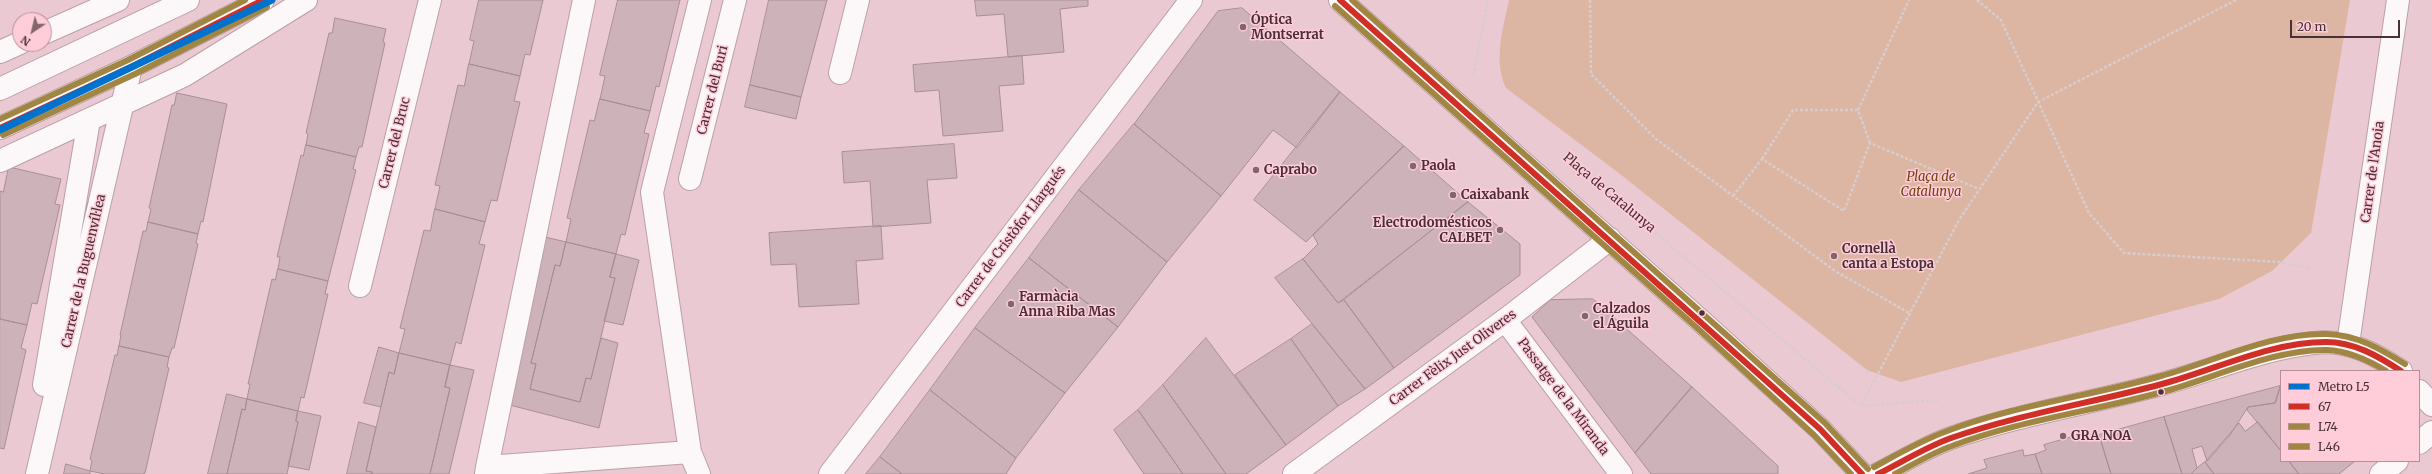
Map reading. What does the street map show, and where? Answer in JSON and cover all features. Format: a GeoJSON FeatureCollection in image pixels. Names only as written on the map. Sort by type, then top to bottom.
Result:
{"type":"FeatureCollection","features":[{"type":"Feature","properties":{"kind":"street"},"geometry":{"type":"LineString","coordinates":[[52,29],[118,0]]}},
{"type":"Feature","properties":{"kind":"street"},"geometry":{"type":"LineString","coordinates":[[0,89],[188,0]]}},
{"type":"Feature","properties":{"kind":"street"},"geometry":{"type":"LineString","coordinates":[[0,128],[131,67],[263,0]]}},
{"type":"Feature","properties":{"kind":"street"},"geometry":{"type":"LineString","coordinates":[[0,161],[185,76],[306,0]]}},
{"type":"Feature","properties":{"kind":"street","name":"Carrer del Bruc"},"geometry":{"type":"LineString","coordinates":[[360,286],[430,0]]}},
{"type":"Feature","properties":{"kind":"street"},"geometry":{"type":"LineString","coordinates":[[584,0],[486,470],[690,452]]}},
{"type":"Feature","properties":{"kind":"street"},"geometry":{"type":"LineString","coordinates":[[699,474],[690,452],[652,192],[700,0]]}},
{"type":"Feature","properties":{"kind":"street","name":"Carrer del Buri"},"geometry":{"type":"LineString","coordinates":[[690,179],[735,0]]}},
{"type":"Feature","properties":{"kind":"street"},"geometry":{"type":"LineString","coordinates":[[840,73],[858,0]]}},
{"type":"Feature","properties":{"kind":"street","name":"Carrer de Cristòfor Llargués"},"geometry":{"type":"LineString","coordinates":[[830,474],[1191,0]]}},
{"type":"Feature","properties":{"kind":"street"},"geometry":{"type":"LineString","coordinates":[[1340,0],[1610,239],[1820,429],[1862,474]]}},
{"type":"Feature","properties":{"kind":"street","name":"Carrer de l'Anoia"},"geometry":{"type":"LineString","coordinates":[[2348,344],[2398,0]]}},
{"type":"Feature","properties":{"kind":"street"},"geometry":{"type":"LineString","coordinates":[[0,52],[12,47]]}},
{"type":"Feature","properties":{"kind":"street","name":"Carrer de la Buguenvíl·lea"},"geometry":{"type":"LineString","coordinates":[[37,474],[131,67]]}},
{"type":"Feature","properties":{"kind":"street"},"geometry":{"type":"LineString","coordinates":[[29,474],[89,120]]}},
{"type":"Feature","properties":{"kind":"street","name":"Carrer Fèlix Just Oliveres"},"geometry":{"type":"LineString","coordinates":[[1294,474],[1505,320],[1610,239]]}},
{"type":"Feature","properties":{"kind":"street","name":"Passatge de la Miranda"},"geometry":{"type":"LineString","coordinates":[[1505,320],[1621,474]]}},
{"type":"Feature","properties":{"kind":"street"},"geometry":{"type":"LineString","coordinates":[[1878,474],[1950,439],[2055,408],[2161,384],[2267,353],[2307,344],[2348,344],[2375,354],[2399,370]]}},
{"type":"Feature","properties":{"kind":"street"},"geometry":{"type":"LineString","coordinates":[[2420,392],[2432,405]]}},
{"type":"Feature","properties":{"kind":"street"},"geometry":{"type":"LineString","coordinates":[[2420,442],[2432,432]]}},
{"type":"Feature","properties":{"kind":"street"},"geometry":{"type":"LineString","coordinates":[[2380,474],[2396,462]]}},
{"type":"Feature","properties":{"kind":"path"},"geometry":{"type":"LineString","coordinates":[[1473,79],[1488,0]]}},
{"type":"Feature","properties":{"kind":"path"},"geometry":{"type":"LineString","coordinates":[[1590,0],[1591,74],[1656,139],[1835,271],[1911,314]]}},
{"type":"Feature","properties":{"kind":"path"},"geometry":{"type":"LineString","coordinates":[[1762,158],[1844,211],[1870,143],[1858,110],[1909,0]]}},
{"type":"Feature","properties":{"kind":"path"},"geometry":{"type":"LineString","coordinates":[[1977,0],[2001,20],[2089,213],[2124,253],[2281,262],[2311,269]]}},
{"type":"Feature","properties":{"kind":"path"},"geometry":{"type":"LineString","coordinates":[[1861,406],[1911,314],[1959,220],[2038,102],[2236,0]]}},
{"type":"Feature","properties":{"kind":"path"},"geometry":{"type":"LineString","coordinates":[[1733,196],[1762,158],[1793,110],[1858,110]]}},
{"type":"Feature","properties":{"kind":"path"},"geometry":{"type":"LineString","coordinates":[[1870,143],[1979,189]]}},
{"type":"Feature","properties":{"kind":"path","name":"Plaça de Catalunya"},"geometry":{"type":"LineString","coordinates":[[1576,166],[1861,406]]}},
{"type":"Feature","properties":{"kind":"path"},"geometry":{"type":"LineString","coordinates":[[1861,406],[1939,400]]}},
{"type":"Feature","properties":{"kind":"green space","name":"Plaça de Catalunya"},"geometry":{"type":"Polygon","coordinates":[[[1509,0],[2350,0],[2311,233],[2272,271],[2219,299],[1901,382],[1867,370],[1620,174],[1506,88],[1500,67],[1500,44],[1509,0]]]}},
{"type":"Feature","properties":{"kind":"building"},"geometry":{"type":"Polygon","coordinates":[[[479,0],[543,0],[530,55],[525,54],[520,76],[469,64],[474,41],[470,40],[479,0]]]}},
{"type":"Feature","properties":{"kind":"building"},"geometry":{"type":"Polygon","coordinates":[[[618,0],[680,0],[659,87],[656,86],[650,111],[600,99],[605,76],[600,75],[618,0]]]}},
{"type":"Feature","properties":{"kind":"building"},"geometry":{"type":"Polygon","coordinates":[[[769,0],[827,0],[801,97],[750,85],[769,0]]]}},
{"type":"Feature","properties":{"kind":"building"},"geometry":{"type":"Polygon","coordinates":[[[975,0],[1088,0],[1088,6],[1060,9],[1064,52],[1008,57],[1004,14],[977,16],[975,0]]]}},
{"type":"Feature","properties":{"kind":"building"},"geometry":{"type":"Polygon","coordinates":[[[1242,8],[1340,92],[1297,148],[1273,130],[1221,196],[1134,124],[1218,11],[1242,8]]]}},
{"type":"Feature","properties":{"kind":"building"},"geometry":{"type":"Polygon","coordinates":[[[335,18],[386,29],[383,42],[385,43],[362,147],[359,147],[356,157],[306,145],[308,134],[306,133],[329,33],[332,33],[335,18]]]}},
{"type":"Feature","properties":{"kind":"building"},"geometry":{"type":"Polygon","coordinates":[[[1022,56],[1024,84],[999,86],[1003,131],[943,136],[939,90],[915,92],[913,65],[1022,56]]]}},
{"type":"Feature","properties":{"kind":"building"},"geometry":{"type":"Polygon","coordinates":[[[469,64],[520,76],[514,101],[520,102],[497,201],[491,200],[485,222],[435,209],[440,186],[435,185],[458,85],[464,86],[469,64]]]}},
{"type":"Feature","properties":{"kind":"building"},"geometry":{"type":"Polygon","coordinates":[[[750,85],[801,97],[796,119],[745,107],[750,85]]]}},
{"type":"Feature","properties":{"kind":"building"},"geometry":{"type":"Polygon","coordinates":[[[1340,92],[1404,146],[1306,242],[1254,200],[1340,92]]]}},
{"type":"Feature","properties":{"kind":"building"},"geometry":{"type":"Polygon","coordinates":[[[177,93],[227,104],[203,222],[201,221],[198,234],[148,222],[151,209],[149,208],[172,105],[174,105],[177,93]]]}},
{"type":"Feature","properties":{"kind":"building"},"geometry":{"type":"Polygon","coordinates":[[[600,99],[650,111],[644,133],[649,134],[625,235],[621,234],[616,254],[566,242],[571,219],[567,218],[590,120],[594,121],[600,99]]]}},
{"type":"Feature","properties":{"kind":"building"},"geometry":{"type":"Polygon","coordinates":[[[1134,124],[1221,196],[1167,262],[1079,190],[1134,124]]]}},
{"type":"Feature","properties":{"kind":"building"},"geometry":{"type":"Polygon","coordinates":[[[954,144],[957,178],[927,180],[931,223],[873,227],[870,181],[844,183],[842,152],[954,144]]]}},
{"type":"Feature","properties":{"kind":"building"},"geometry":{"type":"Polygon","coordinates":[[[306,145],[356,157],[353,169],[356,170],[328,281],[278,269],[280,257],[277,257],[301,155],[303,156],[306,145]]]}},
{"type":"Feature","properties":{"kind":"building"},"geometry":{"type":"Polygon","coordinates":[[[1404,146],[1468,202],[1338,303],[1303,259],[1318,244],[1313,235],[1404,146]]]}},
{"type":"Feature","properties":{"kind":"building"},"geometry":{"type":"Polygon","coordinates":[[[9,167],[61,179],[55,204],[60,205],[37,304],[32,303],[27,325],[0,319],[0,191],[3,192],[9,167]]]}},
{"type":"Feature","properties":{"kind":"building"},"geometry":{"type":"Polygon","coordinates":[[[1079,190],[1167,262],[1118,327],[1029,258],[1079,190]]]}},
{"type":"Feature","properties":{"kind":"building"},"geometry":{"type":"Polygon","coordinates":[[[1468,202],[1520,244],[1520,275],[1394,368],[1344,300],[1468,202]]]}},
{"type":"Feature","properties":{"kind":"building"},"geometry":{"type":"Polygon","coordinates":[[[435,209],[485,222],[479,244],[485,245],[461,344],[456,342],[450,365],[399,353],[405,329],[400,328],[424,230],[430,231],[435,209]]]}},
{"type":"Feature","properties":{"kind":"building"},"geometry":{"type":"Polygon","coordinates":[[[148,222],[198,234],[196,243],[198,244],[174,348],[172,348],[169,357],[119,346],[120,335],[143,231],[146,231],[148,222]]]}},
{"type":"Feature","properties":{"kind":"building"},"geometry":{"type":"Polygon","coordinates":[[[881,226],[883,259],[856,261],[859,304],[799,307],[796,264],[771,265],[769,233],[881,226]]]}},
{"type":"Feature","properties":{"kind":"building"},"geometry":{"type":"Polygon","coordinates":[[[541,236],[566,242],[560,266],[555,265],[531,363],[536,364],[530,389],[580,402],[586,378],[591,379],[601,338],[618,343],[599,428],[502,403],[541,236]]]}},
{"type":"Feature","properties":{"kind":"building"},"geometry":{"type":"Polygon","coordinates":[[[566,242],[616,254],[610,277],[615,278],[591,379],[586,378],[580,402],[530,389],[536,364],[531,363],[555,265],[560,266],[566,242]]]}},
{"type":"Feature","properties":{"kind":"building"},"geometry":{"type":"Polygon","coordinates":[[[616,254],[639,260],[623,325],[604,321],[615,278],[610,277],[616,254]]]}},
{"type":"Feature","properties":{"kind":"building"},"geometry":{"type":"Polygon","coordinates":[[[1029,258],[1118,327],[1065,393],[975,328],[1029,258]]]}},
{"type":"Feature","properties":{"kind":"building"},"geometry":{"type":"Polygon","coordinates":[[[1303,259],[1338,303],[1344,300],[1394,368],[1365,389],[1275,278],[1303,259]]]}},
{"type":"Feature","properties":{"kind":"building"},"geometry":{"type":"Polygon","coordinates":[[[278,269],[328,281],[325,294],[328,294],[304,398],[301,397],[298,411],[247,399],[250,384],[248,384],[272,279],[275,280],[278,269]]]}},
{"type":"Feature","properties":{"kind":"building"},"geometry":{"type":"Polygon","coordinates":[[[1593,299],[1692,387],[1635,453],[1532,317],[1550,300],[1593,299]]]}},
{"type":"Feature","properties":{"kind":"building"},"geometry":{"type":"Polygon","coordinates":[[[0,319],[27,325],[21,348],[26,350],[4,449],[0,448],[0,319]]]}},
{"type":"Feature","properties":{"kind":"building"},"geometry":{"type":"Polygon","coordinates":[[[1312,324],[1365,389],[1338,406],[1291,339],[1312,324]]]}},
{"type":"Feature","properties":{"kind":"building"},"geometry":{"type":"Polygon","coordinates":[[[975,328],[1065,393],[1016,458],[930,390],[975,328]]]}},
{"type":"Feature","properties":{"kind":"building"},"geometry":{"type":"Polygon","coordinates":[[[1206,338],[1286,445],[1246,474],[1226,474],[1163,385],[1206,338]]]}},
{"type":"Feature","properties":{"kind":"building"},"geometry":{"type":"Polygon","coordinates":[[[1291,339],[1338,406],[1286,445],[1235,375],[1291,339]]]}},
{"type":"Feature","properties":{"kind":"building"},"geometry":{"type":"Polygon","coordinates":[[[119,346],[169,357],[167,367],[169,368],[145,473],[142,474],[105,474],[90,471],[92,460],[90,459],[115,355],[117,355],[119,346]]]}},
{"type":"Feature","properties":{"kind":"building"},"geometry":{"type":"Polygon","coordinates":[[[379,347],[399,353],[394,374],[389,372],[381,407],[364,403],[379,347]]]}},
{"type":"Feature","properties":{"kind":"building"},"geometry":{"type":"Polygon","coordinates":[[[399,353],[450,365],[445,387],[450,388],[430,474],[372,474],[372,472],[366,471],[389,372],[394,374],[399,353]]]}},
{"type":"Feature","properties":{"kind":"building"},"geometry":{"type":"Polygon","coordinates":[[[450,365],[474,370],[449,474],[430,474],[450,388],[445,387],[450,365]]]}},
{"type":"Feature","properties":{"kind":"building"},"geometry":{"type":"Polygon","coordinates":[[[1163,385],[1226,474],[1183,474],[1138,410],[1163,385]]]}},
{"type":"Feature","properties":{"kind":"building"},"geometry":{"type":"Polygon","coordinates":[[[2280,386],[2275,403],[2248,407],[2230,435],[2207,461],[2202,446],[2192,449],[2197,468],[2191,474],[2182,474],[2164,417],[2280,386]]]}},
{"type":"Feature","properties":{"kind":"building"},"geometry":{"type":"Polygon","coordinates":[[[1692,387],[1778,466],[1778,474],[1651,474],[1635,453],[1692,387]]]}},
{"type":"Feature","properties":{"kind":"building"},"geometry":{"type":"Polygon","coordinates":[[[2280,388],[2280,450],[2247,410],[2248,407],[2275,403],[2280,388]]]}},
{"type":"Feature","properties":{"kind":"building"},"geometry":{"type":"Polygon","coordinates":[[[930,390],[1016,458],[1006,474],[902,474],[880,457],[930,390]]]}},
{"type":"Feature","properties":{"kind":"building"},"geometry":{"type":"Polygon","coordinates":[[[227,394],[247,399],[245,410],[242,409],[227,474],[208,474],[227,394]]]}},
{"type":"Feature","properties":{"kind":"building"},"geometry":{"type":"Polygon","coordinates":[[[247,399],[298,411],[296,421],[298,422],[287,474],[227,474],[242,409],[245,410],[247,399]]]}},
{"type":"Feature","properties":{"kind":"building"},"geometry":{"type":"Polygon","coordinates":[[[1138,410],[1183,474],[1144,474],[1114,430],[1138,410]]]}},
{"type":"Feature","properties":{"kind":"building"},"geometry":{"type":"Polygon","coordinates":[[[298,411],[321,416],[309,470],[288,466],[298,422],[296,421],[298,411]]]}},
{"type":"Feature","properties":{"kind":"building"},"geometry":{"type":"Polygon","coordinates":[[[2164,417],[2182,474],[2111,474],[2099,435],[2164,417]]]}},
{"type":"Feature","properties":{"kind":"building"},"geometry":{"type":"Polygon","coordinates":[[[359,422],[376,427],[366,471],[372,472],[372,474],[347,474],[359,422]]]}},
{"type":"Feature","properties":{"kind":"building"},"geometry":{"type":"Polygon","coordinates":[[[2258,422],[2280,450],[2280,462],[2290,462],[2299,474],[2214,474],[2205,462],[2239,423],[2245,431],[2258,422]]]}},
{"type":"Feature","properties":{"kind":"building"},"geometry":{"type":"Polygon","coordinates":[[[2086,433],[2088,438],[2099,435],[2111,474],[2042,474],[2035,454],[2046,450],[2044,445],[2086,433]]]}},
{"type":"Feature","properties":{"kind":"building"},"geometry":{"type":"Polygon","coordinates":[[[2023,450],[2024,456],[2035,454],[2042,474],[1968,474],[1987,468],[1984,460],[2023,450]]]}},
{"type":"Feature","properties":{"kind":"building"},"geometry":{"type":"Polygon","coordinates":[[[880,457],[902,474],[866,474],[880,457]]]}},
{"type":"Feature","properties":{"kind":"building"},"geometry":{"type":"Polygon","coordinates":[[[2205,462],[2214,474],[2191,474],[2197,468],[2205,462]]]}},
{"type":"Feature","properties":{"kind":"building"},"geometry":{"type":"Polygon","coordinates":[[[2290,462],[2354,462],[2339,474],[2299,474],[2290,462]]]}},
{"type":"Feature","properties":{"kind":"building"},"geometry":{"type":"Polygon","coordinates":[[[66,464],[90,471],[90,474],[64,474],[66,464]]]}},
{"type":"Feature","properties":{"kind":"metro line","name":"L5"},"geometry":{"type":"LineString","coordinates":[[0,130],[272,0]]}},
{"type":"Feature","properties":{"kind":"transit line","name":"L46"},"geometry":{"type":"LineString","coordinates":[[0,119],[128,60],[245,0]]}},
{"type":"Feature","properties":{"kind":"transit line","name":"67"},"geometry":{"type":"LineString","coordinates":[[0,128],[131,67],[263,0]]}},
{"type":"Feature","properties":{"kind":"transit line","name":"67"},"geometry":{"type":"LineString","coordinates":[[1340,0],[1820,429],[1862,474]]}},
{"type":"Feature","properties":{"kind":"transit line","name":"L46"},"geometry":{"type":"LineString","coordinates":[[1352,0],[1825,423],[1868,469]]}},
{"type":"Feature","properties":{"kind":"transit line","name":"L74"},"geometry":{"type":"LineString","coordinates":[[1335,6],[1696,327],[1814,435],[1851,474]]}},
{"type":"Feature","properties":{"kind":"transit line","name":"L74"},"geometry":{"type":"LineString","coordinates":[[3,135],[135,74],[267,7]]}},
{"type":"Feature","properties":{"kind":"transit line","name":"L46"},"geometry":{"type":"LineString","coordinates":[[1874,467],[1928,439],[1973,422],[2026,407],[2161,376],[2243,349],[2286,338],[2327,334],[2348,337],[2378,348],[2405,364]]}},
{"type":"Feature","properties":{"kind":"transit line","name":"67"},"geometry":{"type":"LineString","coordinates":[[1878,474],[1932,446],[1951,438],[2030,415],[2162,384],[2243,358],[2284,347],[2305,343],[2326,342],[2346,344],[2375,355],[2399,370]]}},
{"type":"Feature","properties":{"kind":"transit line","name":"L74"},"geometry":{"type":"LineString","coordinates":[[1895,474],[1937,452],[1978,437],[2031,422],[2166,391],[2246,365],[2287,354],[2327,350],[2343,352],[2372,363],[2384,370]]}},
{"type":"Feature","properties":{"kind":"place","name":"Óptica Montserrat"},"geometry":{"type":"Point","coordinates":[1243,27]}},
{"type":"Feature","properties":{"kind":"place","name":"Paola"},"geometry":{"type":"Point","coordinates":[1413,166]}},
{"type":"Feature","properties":{"kind":"place","name":"Caprabo"},"geometry":{"type":"Point","coordinates":[1256,170]}},
{"type":"Feature","properties":{"kind":"place","name":"Caixabank"},"geometry":{"type":"Point","coordinates":[1453,195]}},
{"type":"Feature","properties":{"kind":"place","name":"Electrodomésticos CALBET"},"geometry":{"type":"Point","coordinates":[1500,230]}},
{"type":"Feature","properties":{"kind":"place","name":"Cornellà canta a Estopa"},"geometry":{"type":"Point","coordinates":[1834,256]}},
{"type":"Feature","properties":{"kind":"place","name":"Farmàcia Anna Riba Mas"},"geometry":{"type":"Point","coordinates":[1011,304]}},
{"type":"Feature","properties":{"kind":"place","name":"Calzados el Águila"},"geometry":{"type":"Point","coordinates":[1585,316]}},
{"type":"Feature","properties":{"kind":"place","name":"GRA NOA"},"geometry":{"type":"Point","coordinates":[2063,436]}}]}
